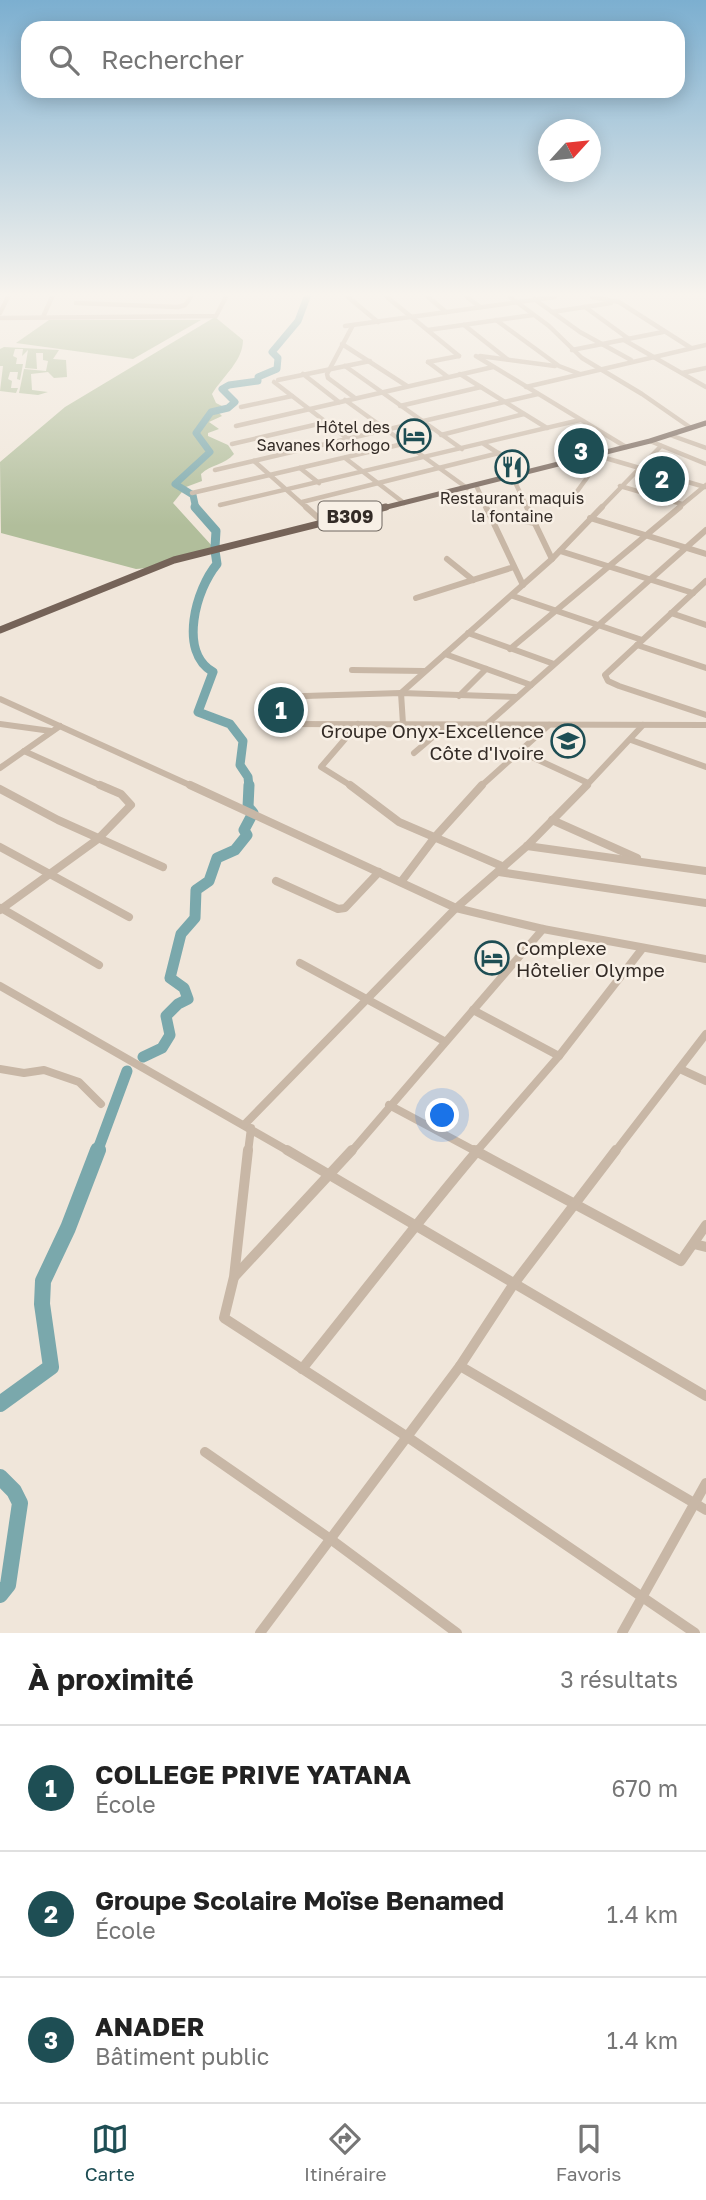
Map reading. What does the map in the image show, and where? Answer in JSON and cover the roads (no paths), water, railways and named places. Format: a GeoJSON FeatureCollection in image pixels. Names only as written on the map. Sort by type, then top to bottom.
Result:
{"type":"FeatureCollection","features":[{"type":"Feature","properties":{"kind":"main road","name":"B309"},"geometry":{"type":"LineString","coordinates":[[0,630],[174,560],[599,456],[704,424]]}},
{"type":"Feature","properties":{"kind":"street"},"geometry":{"type":"LineString","coordinates":[[307,373],[276,381],[348,439]]}},
{"type":"Feature","properties":{"kind":"street"},"geometry":{"type":"LineString","coordinates":[[329,373],[328,378],[355,398]]}},
{"type":"Feature","properties":{"kind":"street"},"geometry":{"type":"LineString","coordinates":[[355,373],[462,449]]}},
{"type":"Feature","properties":{"kind":"street"},"geometry":{"type":"LineString","coordinates":[[388,373],[407,386]]}},
{"type":"Feature","properties":{"kind":"street"},"geometry":{"type":"LineString","coordinates":[[443,373],[448,377]]}},
{"type":"Feature","properties":{"kind":"street"},"geometry":{"type":"LineString","coordinates":[[236,426],[464,373]]}},
{"type":"Feature","properties":{"kind":"street"},"geometry":{"type":"LineString","coordinates":[[503,373],[626,447]]}},
{"type":"Feature","properties":{"kind":"street"},"geometry":{"type":"LineString","coordinates":[[526,387],[584,373]]}},
{"type":"Feature","properties":{"kind":"street"},"geometry":{"type":"LineString","coordinates":[[606,373],[691,428]]}},
{"type":"Feature","properties":{"kind":"street"},"geometry":{"type":"LineString","coordinates":[[681,373],[706,387]]}},
{"type":"Feature","properties":{"kind":"street"},"geometry":{"type":"LineString","coordinates":[[303,374],[407,443],[467,488]]}},
{"type":"Feature","properties":{"kind":"street"},"geometry":{"type":"LineString","coordinates":[[460,374],[547,428]]}},
{"type":"Feature","properties":{"kind":"street"},"geometry":{"type":"LineString","coordinates":[[400,406],[481,387]]}},
{"type":"Feature","properties":{"kind":"street"},"geometry":{"type":"LineString","coordinates":[[215,470],[538,394]]}},
{"type":"Feature","properties":{"kind":"street"},"geometry":{"type":"LineString","coordinates":[[241,407],[292,396]]}},
{"type":"Feature","properties":{"kind":"street"},"geometry":{"type":"LineString","coordinates":[[441,435],[524,414]]}},
{"type":"Feature","properties":{"kind":"street"},"geometry":{"type":"LineString","coordinates":[[220,505],[365,473],[580,420]]}},
{"type":"Feature","properties":{"kind":"street"},"geometry":{"type":"LineString","coordinates":[[232,444],[327,422]]}},
{"type":"Feature","properties":{"kind":"street"},"geometry":{"type":"LineString","coordinates":[[670,435],[706,448]]}},
{"type":"Feature","properties":{"kind":"street"},"geometry":{"type":"LineString","coordinates":[[650,441],[706,464]]}},
{"type":"Feature","properties":{"kind":"street"},"geometry":{"type":"LineString","coordinates":[[192,493],[407,443]]}},
{"type":"Feature","properties":{"kind":"street"},"geometry":{"type":"LineString","coordinates":[[484,444],[528,472]]}},
{"type":"Feature","properties":{"kind":"street"},"geometry":{"type":"LineString","coordinates":[[401,693],[552,559],[661,446]]}},
{"type":"Feature","properties":{"kind":"street"},"geometry":{"type":"LineString","coordinates":[[302,502],[499,453]]}},
{"type":"Feature","properties":{"kind":"street"},"geometry":{"type":"LineString","coordinates":[[573,497],[599,456],[705,486]]}},
{"type":"Feature","properties":{"kind":"street"},"geometry":{"type":"LineString","coordinates":[[345,458],[404,503]]}},
{"type":"Feature","properties":{"kind":"street"},"geometry":{"type":"LineString","coordinates":[[254,461],[324,523]]}},
{"type":"Feature","properties":{"kind":"street"},"geometry":{"type":"LineString","coordinates":[[300,468],[319,483]]}},
{"type":"Feature","properties":{"kind":"street"},"geometry":{"type":"LineString","coordinates":[[512,476],[552,559]]}},
{"type":"Feature","properties":{"kind":"street"},"geometry":{"type":"LineString","coordinates":[[476,485],[523,584]]}},
{"type":"Feature","properties":{"kind":"street"},"geometry":{"type":"LineString","coordinates":[[620,486],[682,504]]}},
{"type":"Feature","properties":{"kind":"street"},"geometry":{"type":"LineString","coordinates":[[510,649],[705,486]]}},
{"type":"Feature","properties":{"kind":"street"},"geometry":{"type":"LineString","coordinates":[[490,515],[535,523]]}},
{"type":"Feature","properties":{"kind":"street"},"geometry":{"type":"LineString","coordinates":[[590,518],[706,554]]}},
{"type":"Feature","properties":{"kind":"street"},"geometry":{"type":"LineString","coordinates":[[487,724],[706,530]]}},
{"type":"Feature","properties":{"kind":"street"},"geometry":{"type":"LineString","coordinates":[[560,551],[694,593]]}},
{"type":"Feature","properties":{"kind":"street"},"geometry":{"type":"LineString","coordinates":[[447,559],[473,580]]}},
{"type":"Feature","properties":{"kind":"street"},"geometry":{"type":"LineString","coordinates":[[416,597],[514,567]]}},
{"type":"Feature","properties":{"kind":"street"},"geometry":{"type":"LineString","coordinates":[[706,581],[605,675],[608,681],[706,715]]}},
{"type":"Feature","properties":{"kind":"street"},"geometry":{"type":"LineString","coordinates":[[513,596],[600,624],[706,668]]}},
{"type":"Feature","properties":{"kind":"street"},"geometry":{"type":"LineString","coordinates":[[671,613],[706,625]]}},
{"type":"Feature","properties":{"kind":"street"},"geometry":{"type":"LineString","coordinates":[[468,633],[554,664]]}},
{"type":"Feature","properties":{"kind":"street"},"geometry":{"type":"LineString","coordinates":[[444,654],[531,685]]}},
{"type":"Feature","properties":{"kind":"street"},"geometry":{"type":"LineString","coordinates":[[459,696],[486,669]]}},
{"type":"Feature","properties":{"kind":"street"},"geometry":{"type":"LineString","coordinates":[[352,670],[425,671]]}},
{"type":"Feature","properties":{"kind":"street"},"geometry":{"type":"LineString","coordinates":[[401,693],[403,724]]}},
{"type":"Feature","properties":{"kind":"street"},"geometry":{"type":"LineString","coordinates":[[273,696],[401,693],[517,697]]}},
{"type":"Feature","properties":{"kind":"street"},"geometry":{"type":"LineString","coordinates":[[0,699],[275,822],[456,908],[543,929],[706,959]]}},
{"type":"Feature","properties":{"kind":"street"},"geometry":{"type":"LineString","coordinates":[[0,724],[52,731]]}},
{"type":"Feature","properties":{"kind":"street"},"geometry":{"type":"LineString","coordinates":[[270,724],[706,724]]}},
{"type":"Feature","properties":{"kind":"street"},"geometry":{"type":"LineString","coordinates":[[358,724],[321,767],[368,796],[399,822],[501,869],[706,904]]}},
{"type":"Feature","properties":{"kind":"street"},"geometry":{"type":"LineString","coordinates":[[414,753],[448,724]]}},
{"type":"Feature","properties":{"kind":"street"},"geometry":{"type":"LineString","coordinates":[[401,882],[476,790],[550,725]]}},
{"type":"Feature","properties":{"kind":"street"},"geometry":{"type":"LineString","coordinates":[[643,725],[527,846],[456,908],[365,999],[247,1126],[234,1278],[224,1318],[406,1436],[695,1633]]}},
{"type":"Feature","properties":{"kind":"street"},"geometry":{"type":"LineString","coordinates":[[0,768],[60,726]]}},
{"type":"Feature","properties":{"kind":"street"},"geometry":{"type":"LineString","coordinates":[[631,740],[706,766]]}},
{"type":"Feature","properties":{"kind":"street"},"geometry":{"type":"LineString","coordinates":[[24,751],[121,794],[131,805],[98,839],[1,909],[99,965]]}},
{"type":"Feature","properties":{"kind":"street"},"geometry":{"type":"LineString","coordinates":[[521,752],[588,783]]}},
{"type":"Feature","properties":{"kind":"street"},"geometry":{"type":"LineString","coordinates":[[0,789],[98,839],[163,867]]}},
{"type":"Feature","properties":{"kind":"street"},"geometry":{"type":"LineString","coordinates":[[551,820],[649,863]]}},
{"type":"Feature","properties":{"kind":"street"},"geometry":{"type":"LineString","coordinates":[[527,846],[706,871]]}},
{"type":"Feature","properties":{"kind":"street"},"geometry":{"type":"LineString","coordinates":[[0,847],[129,917]]}},
{"type":"Feature","properties":{"kind":"street"},"geometry":{"type":"LineString","coordinates":[[276,881],[338,909],[345,908],[379,872]]}},
{"type":"Feature","properties":{"kind":"street"},"geometry":{"type":"LineString","coordinates":[[234,1278],[330,1177],[389,1105],[543,929]]}},
{"type":"Feature","properties":{"kind":"street"},"geometry":{"type":"LineString","coordinates":[[302,1368],[383,1269],[414,1225],[559,1055],[642,949]]}},
{"type":"Feature","properties":{"kind":"street"},"geometry":{"type":"LineString","coordinates":[[300,963],[444,1041]]}},
{"type":"Feature","properties":{"kind":"street"},"geometry":{"type":"LineString","coordinates":[[0,986],[247,1126],[513,1285],[706,1396]]}},
{"type":"Feature","properties":{"kind":"street"},"geometry":{"type":"LineString","coordinates":[[472,1010],[559,1055]]}},
{"type":"Feature","properties":{"kind":"street"},"geometry":{"type":"LineString","coordinates":[[260,1633],[460,1366],[513,1285],[706,1034]]}},
{"type":"Feature","properties":{"kind":"street"},"geometry":{"type":"LineString","coordinates":[[0,1069],[24,1073],[44,1070],[79,1083],[100,1104]]}},
{"type":"Feature","properties":{"kind":"street"},"geometry":{"type":"LineString","coordinates":[[680,1069],[706,1081]]}},
{"type":"Feature","properties":{"kind":"street"},"geometry":{"type":"LineString","coordinates":[[389,1105],[681,1261],[706,1225]]}},
{"type":"Feature","properties":{"kind":"street"},"geometry":{"type":"LineString","coordinates":[[694,1244],[706,1247]]}},
{"type":"Feature","properties":{"kind":"street"},"geometry":{"type":"LineString","coordinates":[[460,1366],[706,1510]]}},
{"type":"Feature","properties":{"kind":"street"},"geometry":{"type":"LineString","coordinates":[[205,1452],[329,1538],[457,1633]]}},
{"type":"Feature","properties":{"kind":"street"},"geometry":{"type":"LineString","coordinates":[[622,1633],[706,1483]]}},
{"type":"Feature","properties":{"kind":"waterway"},"geometry":{"type":"LineString","coordinates":[[196,508],[193,495],[175,484],[210,452],[196,433],[211,412],[228,408],[235,402],[222,389],[229,385],[258,381],[258,377],[267,373]]}},
{"type":"Feature","properties":{"kind":"waterway"},"geometry":{"type":"LineString","coordinates":[[196,508],[216,531],[215,547]]}},
{"type":"Feature","properties":{"kind":"waterway"},"geometry":{"type":"LineString","coordinates":[[215,551],[217,564],[203,589],[194,620],[196,650],[202,663],[213,672],[198,712],[230,724],[243,741],[240,765],[248,777],[249,786]]}},
{"type":"Feature","properties":{"kind":"waterway"},"geometry":{"type":"LineString","coordinates":[[143,1057],[162,1048],[170,1035],[166,1016],[178,1004],[188,999],[184,988],[170,978],[181,934],[195,918],[196,890],[209,881],[217,858],[235,850],[247,835],[244,830],[253,813],[248,807],[249,786]]}},
{"type":"Feature","properties":{"kind":"waterway"},"geometry":{"type":"LineString","coordinates":[[97,1152],[127,1071]]}},
{"type":"Feature","properties":{"kind":"waterway"},"geometry":{"type":"LineString","coordinates":[[0,1404],[51,1367],[42,1304],[43,1281],[68,1228],[98,1150]]}},
{"type":"Feature","properties":{"kind":"waterway"},"geometry":{"type":"LineString","coordinates":[[0,1477],[14,1491],[20,1503],[8,1585],[0,1595]]}},
{"type":"Feature","properties":{"kind":"place","name":"Hôtel des Savanes Korhogo"},"geometry":{"type":"Point","coordinates":[414,436]}},
{"type":"Feature","properties":{"kind":"place","name":"ANADER"},"geometry":{"type":"Point","coordinates":[581,451]}},
{"type":"Feature","properties":{"kind":"place","name":"Restaurant maquis la fontaine"},"geometry":{"type":"Point","coordinates":[512,467]}},
{"type":"Feature","properties":{"kind":"place","name":"Groupe Scolaire Moïse Benamed"},"geometry":{"type":"Point","coordinates":[662,479]}},
{"type":"Feature","properties":{"kind":"place","name":"COLLEGE PRIVE YATANA"},"geometry":{"type":"Point","coordinates":[281,710]}},
{"type":"Feature","properties":{"kind":"place","name":"Groupe Onyx-Excellence Côte d'Ivoire"},"geometry":{"type":"Point","coordinates":[568,741]}},
{"type":"Feature","properties":{"kind":"place","name":"Complexe Hôtelier Olympe"},"geometry":{"type":"Point","coordinates":[492,958]}}]}
